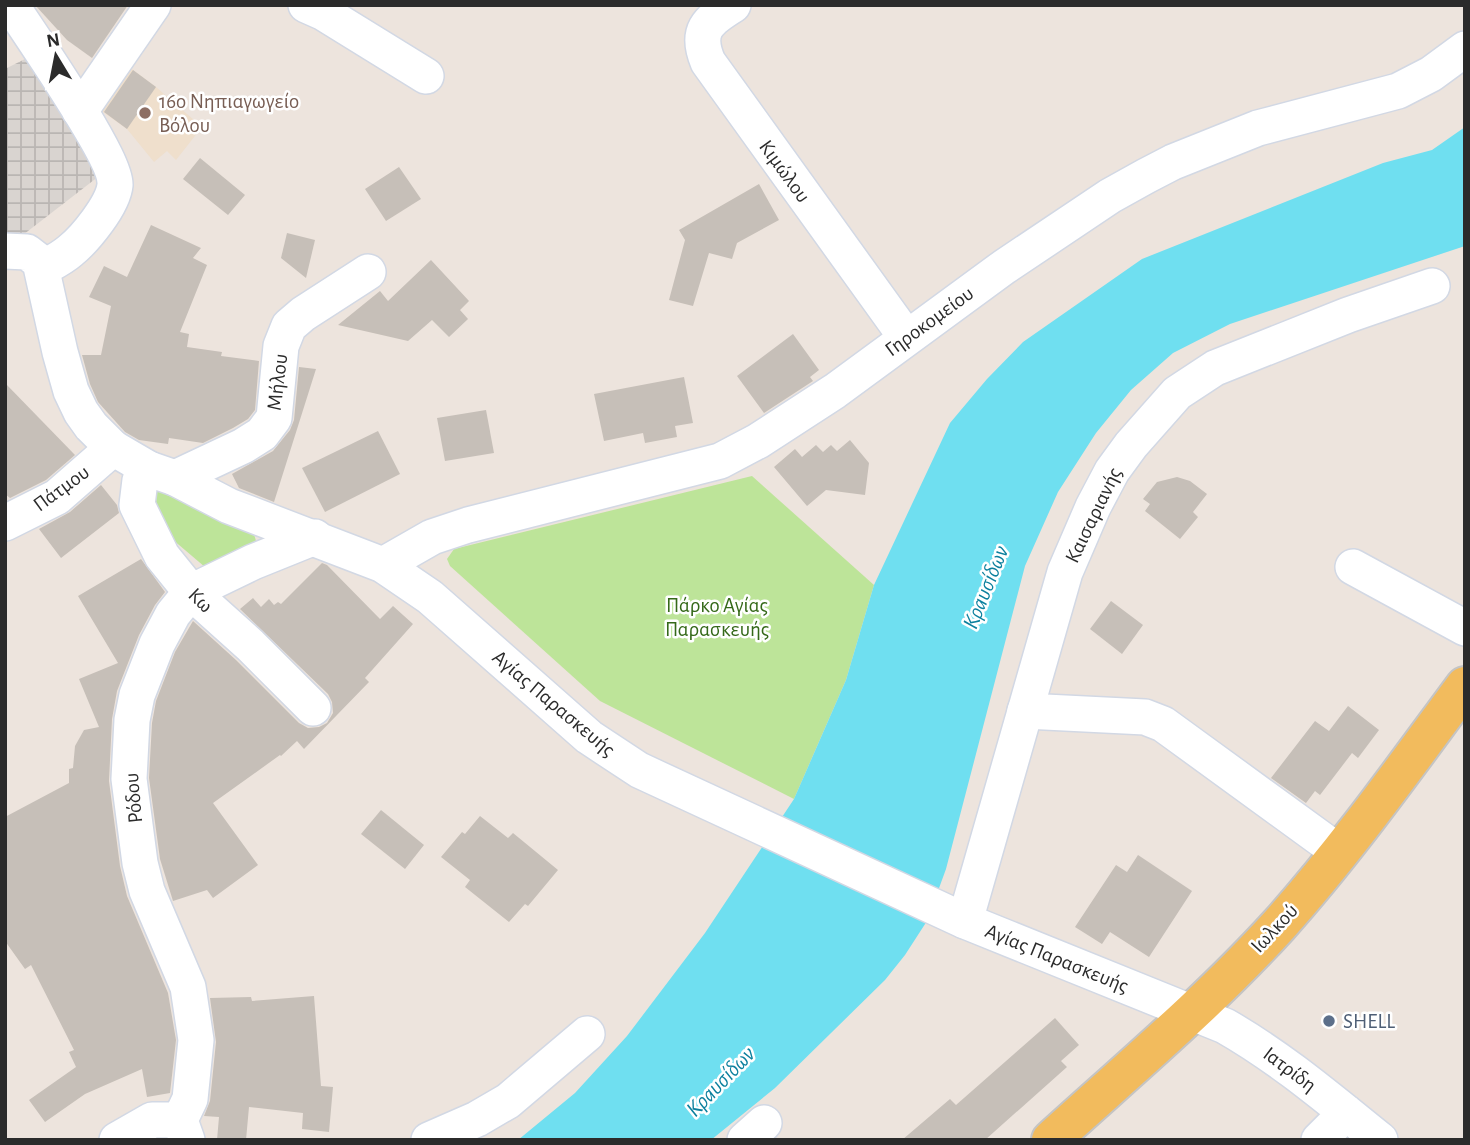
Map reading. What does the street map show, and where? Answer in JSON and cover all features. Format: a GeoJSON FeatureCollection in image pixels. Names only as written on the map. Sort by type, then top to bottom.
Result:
{"type":"FeatureCollection","features":[{"type":"Feature","properties":{"kind":"main road","name":"Ιωλκού"},"geometry":{"type":"LineString","coordinates":[[1051,1140],[1193,1012],[1277,927],[1339,852],[1465,687]]}},
{"type":"Feature","properties":{"kind":"street"},"geometry":{"type":"LineString","coordinates":[[5,251],[32,253],[43,268],[70,251],[95,223],[114,191],[115,180],[111,167],[80,111],[11,5]]}},
{"type":"Feature","properties":{"kind":"street"},"geometry":{"type":"LineString","coordinates":[[80,111],[153,5]]}},
{"type":"Feature","properties":{"kind":"street"},"geometry":{"type":"LineString","coordinates":[[306,5],[324,13],[426,76]]}},
{"type":"Feature","properties":{"kind":"street","name":"Κιμώλου"},"geometry":{"type":"LineString","coordinates":[[733,5],[705,26],[702,40],[708,62],[906,337]]}},
{"type":"Feature","properties":{"kind":"street","name":"Γηροκομείου"},"geometry":{"type":"LineString","coordinates":[[383,565],[432,537],[468,525],[720,461],[758,441],[835,391],[906,337],[1090,209],[1173,162],[1258,128],[1398,91],[1430,74],[1465,49]]}},
{"type":"Feature","properties":{"kind":"street","name":"Αγίας Παρασκευής"},"geometry":{"type":"LineString","coordinates":[[43,268],[71,391],[81,412],[113,448],[229,506],[383,565],[430,597],[565,717],[639,770],[954,916],[1193,1012]]}},
{"type":"Feature","properties":{"kind":"street","name":"Μήλου"},"geometry":{"type":"LineString","coordinates":[[162,473],[243,446],[269,427],[274,418],[281,346],[289,326],[303,314],[369,272]]}},
{"type":"Feature","properties":{"kind":"street","name":"Καισαριανής"},"geometry":{"type":"LineString","coordinates":[[954,916],[1025,711],[1056,597],[1093,507],[1112,471],[1130,445],[1177,393],[1201,375],[1348,315],[1432,286]]}},
{"type":"Feature","properties":{"kind":"street","name":"Πάτμου"},"geometry":{"type":"LineString","coordinates":[[5,523],[57,496],[113,448]]}},
{"type":"Feature","properties":{"kind":"street","name":"Κω"},"geometry":{"type":"LineString","coordinates":[[162,473],[140,480],[137,505],[162,556],[191,592],[250,645],[313,708]]}},
{"type":"Feature","properties":{"kind":"street","name":"Ρόδου"},"geometry":{"type":"LineString","coordinates":[[184,1130],[196,1041],[188,986],[147,891],[140,863],[130,779],[130,747],[137,695],[147,667],[173,614],[191,592],[253,562],[315,537]]}},
{"type":"Feature","properties":{"kind":"street"},"geometry":{"type":"LineString","coordinates":[[1353,567],[1465,628]]}},
{"type":"Feature","properties":{"kind":"street"},"geometry":{"type":"LineString","coordinates":[[1025,711],[1136,716],[1163,724],[1339,852]]}},
{"type":"Feature","properties":{"kind":"street","name":"Ιατρίδη"},"geometry":{"type":"LineString","coordinates":[[1193,1012],[1259,1045],[1380,1140]]}},
{"type":"Feature","properties":{"kind":"street"},"geometry":{"type":"LineString","coordinates":[[429,1140],[477,1119],[508,1101],[587,1034]]}},
{"type":"Feature","properties":{"kind":"street"},"geometry":{"type":"LineString","coordinates":[[1318,1140],[1346,1113]]}},
{"type":"Feature","properties":{"kind":"street"},"geometry":{"type":"LineString","coordinates":[[117,1140],[152,1120],[184,1130]]}},
{"type":"Feature","properties":{"kind":"shaded area"},"geometry":{"type":"Polygon","coordinates":[[[27,58],[103,173],[19,238],[5,238],[5,69],[27,58]]]}},
{"type":"Feature","properties":{"kind":"shaded area","name":"16ο Νηπιαγωγείο Βόλου"},"geometry":{"type":"Polygon","coordinates":[[[129,67],[202,127],[176,160],[167,151],[154,162],[127,129],[99,109],[129,67]]]}},
{"type":"Feature","properties":{"kind":"green space","name":"Πάρκο Αγίας Παρασκευής"},"geometry":{"type":"Polygon","coordinates":[[[752,476],[874,585],[846,680],[794,799],[600,701],[450,566],[447,559],[454,549],[752,476]]]}},
{"type":"Feature","properties":{"kind":"green space"},"geometry":{"type":"Polygon","coordinates":[[[154,482],[253,531],[257,544],[212,573],[172,539],[146,492],[154,482]]]}},
{"type":"Feature","properties":{"kind":"water","name":"Κραυσίδων"},"geometry":{"type":"Polygon","coordinates":[[[1465,127],[1465,246],[1230,324],[1173,353],[1131,390],[1096,433],[1058,492],[1025,566],[946,869],[927,921],[885,980],[775,1088],[711,1140],[518,1140],[575,1093],[627,1036],[705,933],[794,799],[846,680],[874,585],[950,423],[987,379],[1023,342],[1142,259],[1383,163],[1432,150],[1465,127]]]}},
{"type":"Feature","properties":{"kind":"building"},"geometry":{"type":"Polygon","coordinates":[[[35,5],[128,5],[92,58],[67,40],[35,5]]]}},
{"type":"Feature","properties":{"kind":"building"},"geometry":{"type":"Polygon","coordinates":[[[133,70],[156,87],[127,129],[104,112],[133,70]]]}},
{"type":"Feature","properties":{"kind":"building"},"geometry":{"type":"Polygon","coordinates":[[[200,158],[245,195],[228,215],[183,179],[200,158]]]}},
{"type":"Feature","properties":{"kind":"building"},"geometry":{"type":"Polygon","coordinates":[[[399,167],[421,199],[386,221],[365,189],[399,167]]]}},
{"type":"Feature","properties":{"kind":"building"},"geometry":{"type":"Polygon","coordinates":[[[759,184],[779,220],[737,243],[732,259],[709,253],[693,306],[669,300],[685,240],[679,230],[759,184]]]}},
{"type":"Feature","properties":{"kind":"building"},"geometry":{"type":"Polygon","coordinates":[[[151,225],[201,248],[193,258],[207,265],[180,332],[189,334],[187,347],[222,352],[221,356],[259,361],[255,410],[248,419],[203,443],[169,438],[168,444],[139,440],[125,432],[98,402],[82,355],[101,355],[111,306],[89,297],[104,266],[127,277],[151,225]]]}},
{"type":"Feature","properties":{"kind":"building"},"geometry":{"type":"Polygon","coordinates":[[[287,233],[315,240],[306,278],[281,258],[287,233]]]}},
{"type":"Feature","properties":{"kind":"building"},"geometry":{"type":"Polygon","coordinates":[[[431,260],[469,301],[460,310],[468,319],[449,337],[432,320],[408,341],[338,325],[380,291],[388,301],[431,260]]]}},
{"type":"Feature","properties":{"kind":"building"},"geometry":{"type":"Polygon","coordinates":[[[793,334],[819,370],[810,377],[813,381],[764,413],[737,376],[793,334]]]}},
{"type":"Feature","properties":{"kind":"building"},"geometry":{"type":"Polygon","coordinates":[[[299,367],[316,369],[274,502],[239,488],[232,474],[273,451],[290,430],[294,420],[299,367]]]}},
{"type":"Feature","properties":{"kind":"building"},"geometry":{"type":"Polygon","coordinates":[[[684,377],[693,423],[675,426],[677,437],[645,443],[643,433],[604,441],[594,394],[684,377]]]}},
{"type":"Feature","properties":{"kind":"building"},"geometry":{"type":"Polygon","coordinates":[[[5,383],[75,455],[46,480],[10,498],[5,494],[5,383]]]}},
{"type":"Feature","properties":{"kind":"building"},"geometry":{"type":"Polygon","coordinates":[[[486,410],[494,453],[445,461],[437,418],[486,410]]]}},
{"type":"Feature","properties":{"kind":"building"},"geometry":{"type":"Polygon","coordinates":[[[378,431],[400,474],[325,512],[302,468],[378,431]]]}},
{"type":"Feature","properties":{"kind":"building"},"geometry":{"type":"Polygon","coordinates":[[[850,440],[869,463],[865,495],[826,490],[807,506],[774,467],[795,449],[802,457],[816,445],[823,452],[831,445],[837,451],[850,440]]]}},
{"type":"Feature","properties":{"kind":"building"},"geometry":{"type":"Polygon","coordinates":[[[1177,477],[1190,481],[1207,494],[1193,512],[1198,517],[1180,539],[1145,511],[1150,504],[1143,499],[1157,482],[1177,477]]]}},
{"type":"Feature","properties":{"kind":"building"},"geometry":{"type":"Polygon","coordinates":[[[101,485],[117,505],[119,513],[61,558],[39,529],[70,512],[101,485]]]}},
{"type":"Feature","properties":{"kind":"building"},"geometry":{"type":"Polygon","coordinates":[[[141,559],[165,592],[139,635],[117,691],[112,719],[109,781],[120,866],[127,896],[168,993],[176,1040],[170,1093],[147,1097],[142,1069],[85,1094],[45,1122],[29,1100],[76,1067],[69,1052],[74,1050],[31,965],[25,969],[5,941],[5,817],[69,783],[69,769],[73,768],[75,746],[84,730],[99,727],[79,679],[118,663],[78,596],[141,559]]]}},
{"type":"Feature","properties":{"kind":"building"},"geometry":{"type":"Polygon","coordinates":[[[322,563],[380,619],[393,606],[413,624],[365,678],[369,682],[304,749],[297,741],[281,756],[213,803],[258,865],[213,898],[207,890],[173,901],[160,859],[149,778],[156,701],[175,652],[193,621],[299,723],[308,728],[327,723],[333,713],[328,694],[240,609],[253,598],[261,607],[269,599],[274,605],[278,602],[281,604],[322,563]]]}},
{"type":"Feature","properties":{"kind":"building"},"geometry":{"type":"Polygon","coordinates":[[[1111,601],[1143,625],[1122,654],[1090,629],[1111,601]]]}},
{"type":"Feature","properties":{"kind":"building"},"geometry":{"type":"Polygon","coordinates":[[[1348,706],[1379,730],[1358,758],[1352,753],[1320,795],[1315,791],[1306,803],[1271,778],[1315,721],[1329,731],[1348,706]]]}},
{"type":"Feature","properties":{"kind":"building"},"geometry":{"type":"Polygon","coordinates":[[[381,810],[424,845],[405,869],[361,834],[381,810]]]}},
{"type":"Feature","properties":{"kind":"building"},"geometry":{"type":"Polygon","coordinates":[[[480,816],[508,838],[513,833],[558,870],[528,906],[525,904],[509,922],[465,887],[470,880],[441,857],[480,816]]]}},
{"type":"Feature","properties":{"kind":"building"},"geometry":{"type":"Polygon","coordinates":[[[1138,855],[1192,891],[1149,957],[1110,932],[1102,944],[1075,927],[1116,865],[1127,872],[1138,855]]]}},
{"type":"Feature","properties":{"kind":"building"},"geometry":{"type":"Polygon","coordinates":[[[314,996],[321,1086],[333,1087],[329,1132],[302,1129],[303,1113],[249,1107],[246,1140],[217,1140],[219,1117],[204,1116],[210,1101],[216,1042],[210,998],[251,997],[252,1001],[314,996]]]}},
{"type":"Feature","properties":{"kind":"building"},"geometry":{"type":"Polygon","coordinates":[[[1055,1018],[1079,1045],[1061,1061],[1067,1067],[985,1140],[902,1140],[950,1099],[956,1105],[1055,1018]]]}},
{"type":"Feature","properties":{"kind":"place","name":"16ο Νηπιαγωγείο Βόλου"},"geometry":{"type":"Point","coordinates":[145,113]}},
{"type":"Feature","properties":{"kind":"place","name":"SHELL"},"geometry":{"type":"Point","coordinates":[1329,1021]}}]}
